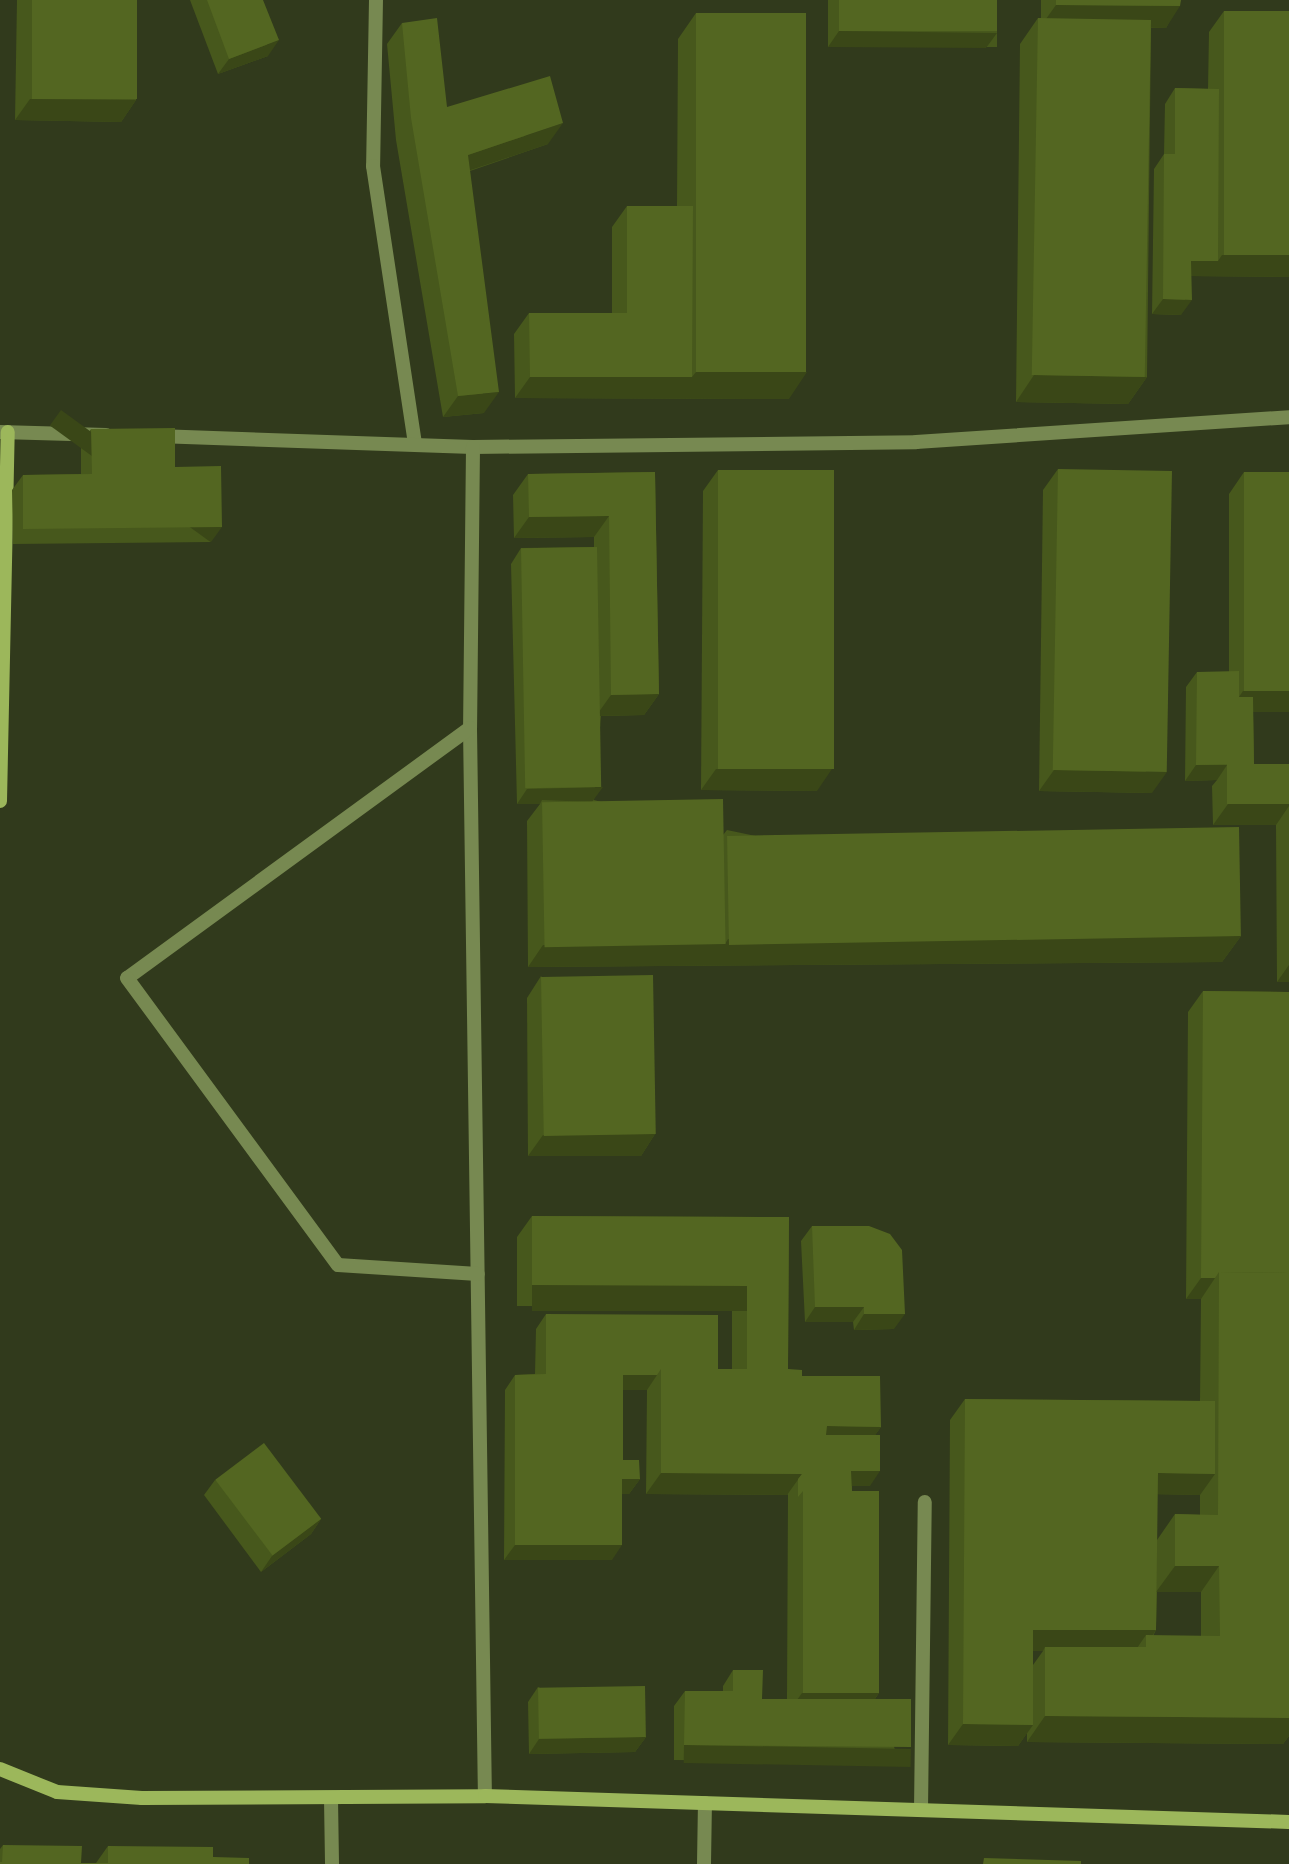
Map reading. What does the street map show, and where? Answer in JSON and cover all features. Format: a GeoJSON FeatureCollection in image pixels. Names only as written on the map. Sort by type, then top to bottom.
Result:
{"type":"FeatureCollection","features":[{"type":"Feature","properties":{"kind":"street"},"geometry":{"type":"LineString","coordinates":[[376,0],[373,166],[415,443]]}},
{"type":"Feature","properties":{"kind":"street"},"geometry":{"type":"LineString","coordinates":[[143,436],[473,447],[916,442],[1289,417]]}},
{"type":"Feature","properties":{"kind":"street"},"geometry":{"type":"LineString","coordinates":[[0,801],[4,432],[116,435]]}},
{"type":"Feature","properties":{"kind":"street"},"geometry":{"type":"LineString","coordinates":[[473,447],[470,729],[485,1796]]}},
{"type":"Feature","properties":{"kind":"street"},"geometry":{"type":"LineString","coordinates":[[470,729],[127,978],[338,1265],[478,1274]]}},
{"type":"Feature","properties":{"kind":"street"},"geometry":{"type":"LineString","coordinates":[[921,1810],[925,1502]]}},
{"type":"Feature","properties":{"kind":"street"},"geometry":{"type":"LineString","coordinates":[[0,1769],[57,1793],[142,1798],[331,1799],[485,1796],[1289,1822]]}},
{"type":"Feature","properties":{"kind":"street"},"geometry":{"type":"LineString","coordinates":[[331,1799],[331,1864]]}},
{"type":"Feature","properties":{"kind":"street"},"geometry":{"type":"LineString","coordinates":[[704,1864],[705,1803]]}},
{"type":"Feature","properties":{"kind":"building"},"geometry":{"type":"Polygon","coordinates":[[[32,0],[137,0],[137,99],[32,99],[32,0]]]}},
{"type":"Feature","properties":{"kind":"building"},"geometry":{"type":"Polygon","coordinates":[[[207,0],[263,0],[279,40],[229,59],[207,0]]]}},
{"type":"Feature","properties":{"kind":"building"},"geometry":{"type":"Polygon","coordinates":[[[839,0],[997,0],[997,31],[839,31],[839,0]]]}},
{"type":"Feature","properties":{"kind":"building"},"geometry":{"type":"Polygon","coordinates":[[[1056,0],[1181,0],[1180,6],[1056,5],[1056,0]]]}},
{"type":"Feature","properties":{"kind":"building"},"geometry":{"type":"Polygon","coordinates":[[[1224,11],[1289,11],[1289,255],[1224,255],[1224,11]]]}},
{"type":"Feature","properties":{"kind":"building"},"geometry":{"type":"Polygon","coordinates":[[[696,13],[806,13],[806,372],[696,372],[696,13]]]}},
{"type":"Feature","properties":{"kind":"building"},"geometry":{"type":"Polygon","coordinates":[[[437,18],[447,107],[550,76],[563,123],[468,155],[499,392],[458,396],[411,118],[402,23],[437,18]]]}},
{"type":"Feature","properties":{"kind":"building"},"geometry":{"type":"Polygon","coordinates":[[[1038,18],[1151,20],[1145,377],[1032,375],[1038,18]]]}},
{"type":"Feature","properties":{"kind":"building"},"geometry":{"type":"Polygon","coordinates":[[[1175,88],[1219,89],[1218,261],[1191,261],[1192,300],[1163,299],[1164,154],[1175,154],[1175,88]]]}},
{"type":"Feature","properties":{"kind":"building"},"geometry":{"type":"Polygon","coordinates":[[[627,206],[693,206],[692,377],[530,377],[529,313],[627,313],[627,206]]]}},
{"type":"Feature","properties":{"kind":"building"},"geometry":{"type":"Polygon","coordinates":[[[175,428],[175,467],[221,466],[222,527],[23,529],[23,475],[92,474],[91,429],[175,428]]]}},
{"type":"Feature","properties":{"kind":"building"},"geometry":{"type":"Polygon","coordinates":[[[1058,469],[1172,471],[1167,772],[1053,770],[1058,469]]]}},
{"type":"Feature","properties":{"kind":"building"},"geometry":{"type":"Polygon","coordinates":[[[718,470],[834,470],[834,769],[718,769],[718,470]]]}},
{"type":"Feature","properties":{"kind":"building"},"geometry":{"type":"Polygon","coordinates":[[[655,472],[659,694],[611,695],[609,516],[529,517],[528,474],[655,472]]]}},
{"type":"Feature","properties":{"kind":"building"},"geometry":{"type":"Polygon","coordinates":[[[1244,472],[1289,472],[1289,691],[1244,691],[1244,472]]]}},
{"type":"Feature","properties":{"kind":"building"},"geometry":{"type":"Polygon","coordinates":[[[597,547],[601,787],[525,788],[521,548],[597,547]]]}},
{"type":"Feature","properties":{"kind":"building"},"geometry":{"type":"Polygon","coordinates":[[[1239,671],[1239,697],[1253,697],[1254,764],[1196,765],[1197,672],[1239,671]]]}},
{"type":"Feature","properties":{"kind":"building"},"geometry":{"type":"Polygon","coordinates":[[[1227,764],[1289,764],[1289,804],[1227,804],[1227,764]]]}},
{"type":"Feature","properties":{"kind":"building"},"geometry":{"type":"Polygon","coordinates":[[[723,799],[726,944],[545,947],[542,802],[723,799]]]}},
{"type":"Feature","properties":{"kind":"building"},"geometry":{"type":"Polygon","coordinates":[[[1239,827],[1241,936],[729,945],[727,836],[1239,827]]]}},
{"type":"Feature","properties":{"kind":"building"},"geometry":{"type":"Polygon","coordinates":[[[653,975],[656,1134],[544,1136],[541,977],[653,975]]]}},
{"type":"Feature","properties":{"kind":"building"},"geometry":{"type":"Polygon","coordinates":[[[1203,991],[1289,992],[1289,1273],[1219,1272],[1215,1278],[1201,1278],[1203,991]]]}},
{"type":"Feature","properties":{"kind":"building"},"geometry":{"type":"Polygon","coordinates":[[[532,1216],[789,1217],[788,1369],[802,1370],[802,1474],[661,1473],[661,1369],[747,1369],[747,1286],[532,1285],[532,1216]]]}},
{"type":"Feature","properties":{"kind":"building"},"geometry":{"type":"Polygon","coordinates":[[[812,1226],[869,1226],[890,1234],[902,1250],[905,1314],[864,1314],[864,1307],[815,1307],[812,1226]]]}},
{"type":"Feature","properties":{"kind":"building"},"geometry":{"type":"Polygon","coordinates":[[[1219,1272],[1289,1273],[1289,1718],[1045,1716],[1045,1647],[1146,1647],[1146,1635],[1220,1636],[1219,1566],[1175,1566],[1175,1514],[1218,1515],[1219,1272]]]}},
{"type":"Feature","properties":{"kind":"building"},"geometry":{"type":"Polygon","coordinates":[[[546,1314],[718,1315],[718,1369],[661,1369],[657,1375],[623,1375],[623,1460],[639,1460],[640,1479],[622,1479],[622,1545],[515,1545],[515,1375],[546,1374],[546,1314]]]}},
{"type":"Feature","properties":{"kind":"building"},"geometry":{"type":"Polygon","coordinates":[[[802,1376],[880,1376],[881,1427],[827,1426],[826,1435],[880,1435],[880,1471],[851,1471],[852,1491],[803,1491],[798,1497],[798,1479],[802,1474],[802,1376]]]}},
{"type":"Feature","properties":{"kind":"building"},"geometry":{"type":"Polygon","coordinates":[[[965,1399],[1215,1401],[1215,1474],[1158,1473],[1156,1630],[1033,1630],[1033,1725],[963,1724],[965,1399]]]}},
{"type":"Feature","properties":{"kind":"building"},"geometry":{"type":"Polygon","coordinates":[[[264,1443],[321,1519],[272,1556],[215,1480],[264,1443]]]}},
{"type":"Feature","properties":{"kind":"building"},"geometry":{"type":"Polygon","coordinates":[[[803,1491],[879,1491],[879,1693],[803,1693],[803,1491]]]}},
{"type":"Feature","properties":{"kind":"building"},"geometry":{"type":"Polygon","coordinates":[[[733,1670],[763,1670],[762,1699],[911,1699],[911,1747],[684,1745],[685,1691],[733,1691],[733,1670]]]}},
{"type":"Feature","properties":{"kind":"building"},"geometry":{"type":"Polygon","coordinates":[[[645,1686],[646,1737],[539,1739],[538,1688],[645,1686]]]}},
{"type":"Feature","properties":{"kind":"building"},"geometry":{"type":"Polygon","coordinates":[[[3,1845],[82,1846],[81,1863],[108,1863],[108,1846],[213,1847],[213,1857],[249,1858],[249,1864],[0,1864],[3,1845]]]}},
{"type":"Feature","properties":{"kind":"building"},"geometry":{"type":"Polygon","coordinates":[[[984,1858],[1081,1861],[1081,1864],[983,1864],[984,1858]]]}}]}
